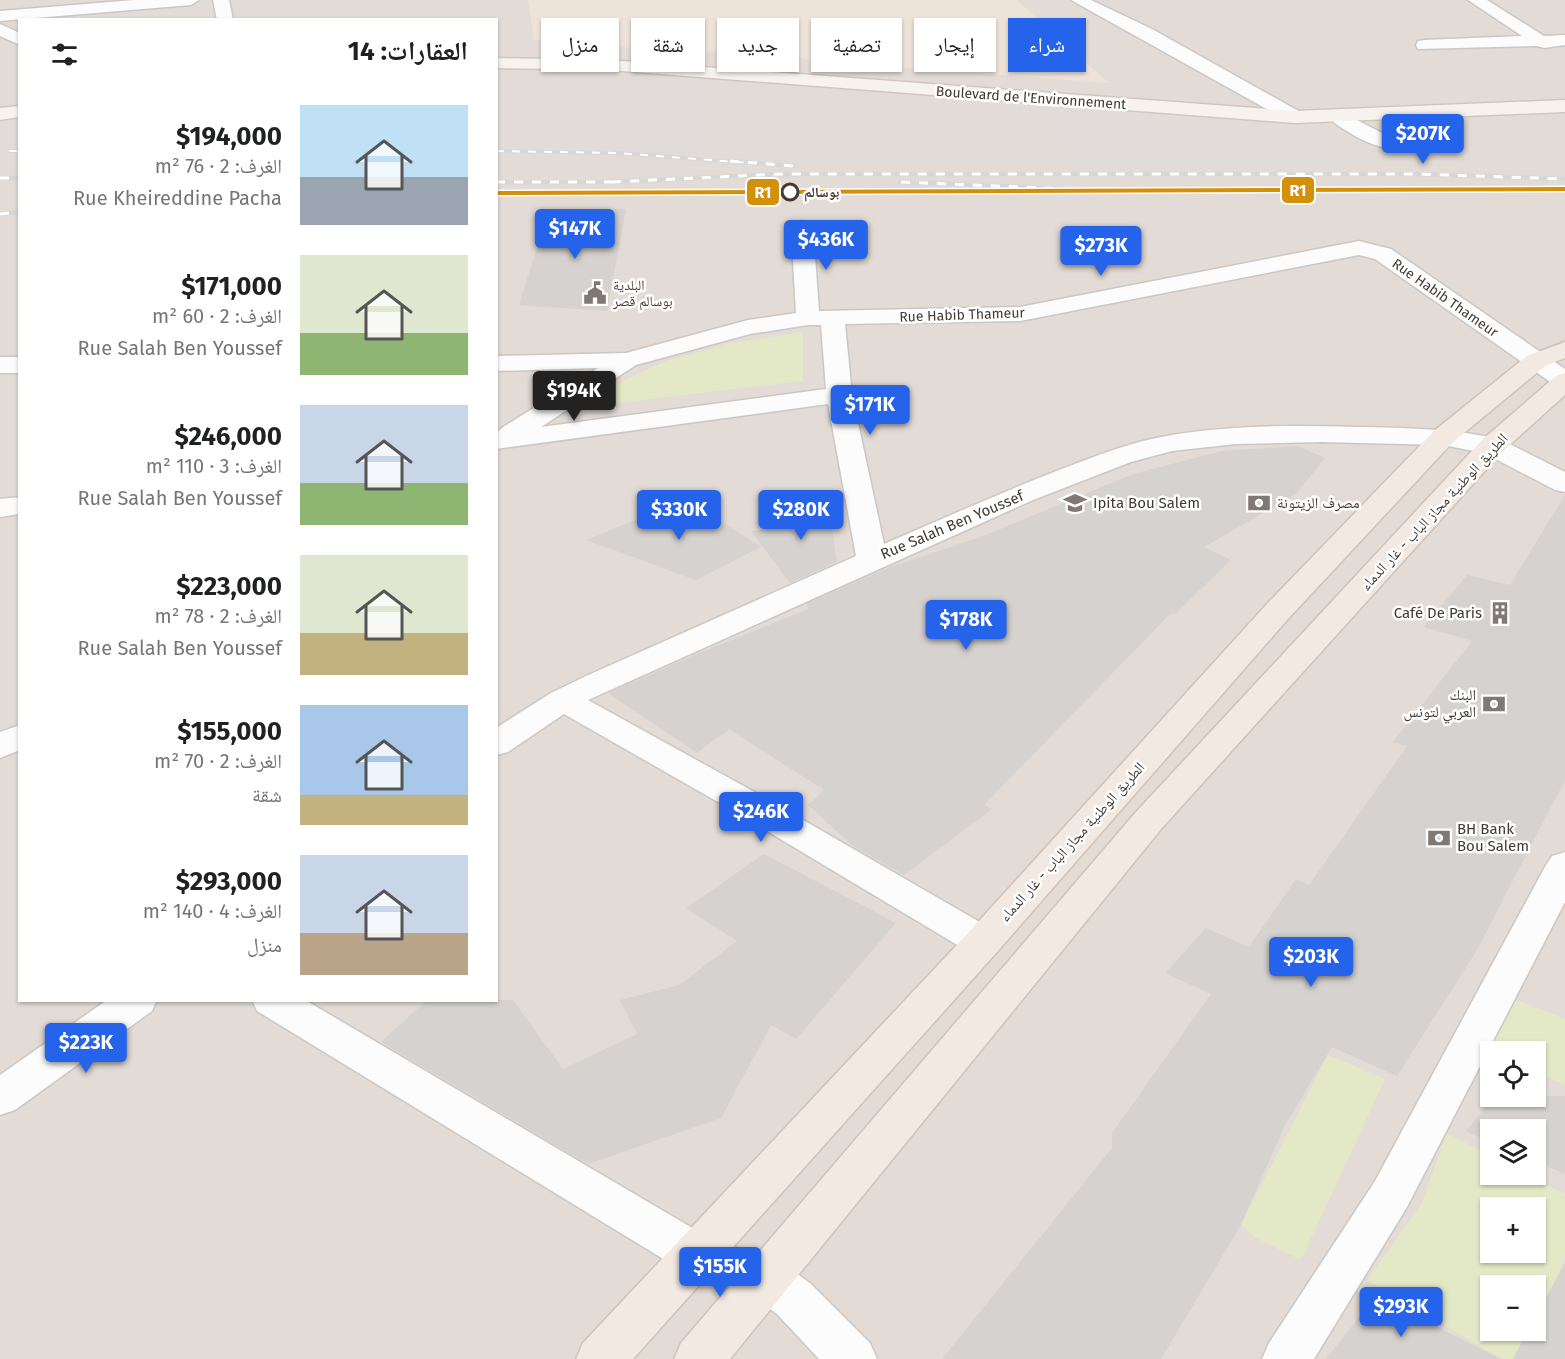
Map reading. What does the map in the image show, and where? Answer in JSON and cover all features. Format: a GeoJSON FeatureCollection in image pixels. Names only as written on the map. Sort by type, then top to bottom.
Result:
{"type":"FeatureCollection","features":[{"type":"Feature","properties":{"kind":"main road","name":"الطريق الوطنية مجاز الباب - غار الدماء"},"geometry":{"type":"LineString","coordinates":[[601,1359],[983,942],[1276,612],[1443,437],[1559,371]]}},
{"type":"Feature","properties":{"kind":"main road","name":"الطريق الوطنية مجاز الباب - غار الدماء"},"geometry":{"type":"LineString","coordinates":[[699,1359],[1149,820],[1559,371]]}},
{"type":"Feature","properties":{"kind":"main road"},"geometry":{"type":"LineString","coordinates":[[1276,612],[1324,631]]}},
{"type":"Feature","properties":{"kind":"street"},"geometry":{"type":"LineString","coordinates":[[0,16],[192,0]]}},
{"type":"Feature","properties":{"kind":"street"},"geometry":{"type":"LineString","coordinates":[[221,0],[225,18]]}},
{"type":"Feature","properties":{"kind":"street"},"geometry":{"type":"LineString","coordinates":[[1079,0],[1146,33],[1295,117]]}},
{"type":"Feature","properties":{"kind":"street"},"geometry":{"type":"LineString","coordinates":[[1476,0],[1565,58]]}},
{"type":"Feature","properties":{"kind":"street"},"geometry":{"type":"LineString","coordinates":[[0,29],[18,39]]}},
{"type":"Feature","properties":{"kind":"street"},"geometry":{"type":"LineString","coordinates":[[1424,45],[1565,40]]}},
{"type":"Feature","properties":{"kind":"street","name":"Boulevard de l'Environnement"},"geometry":{"type":"LineString","coordinates":[[498,63],[609,65],[1295,117],[1565,106]]}},
{"type":"Feature","properties":{"kind":"street"},"geometry":{"type":"LineString","coordinates":[[0,114],[18,111]]}},
{"type":"Feature","properties":{"kind":"street"},"geometry":{"type":"LineString","coordinates":[[1337,116],[1365,135],[1381,142],[1398,146],[1426,147],[1442,143],[1447,135],[1427,112]]}},
{"type":"Feature","properties":{"kind":"street"},"geometry":{"type":"LineString","coordinates":[[802,227],[872,560]]}},
{"type":"Feature","properties":{"kind":"street","name":"Rue Habib Thameur"},"geometry":{"type":"LineString","coordinates":[[498,364],[627,360],[748,327],[820,318],[1020,314],[1349,249],[1368,249],[1383,254],[1559,371]]}},
{"type":"Feature","properties":{"kind":"street"},"geometry":{"type":"LineString","coordinates":[[498,441],[569,399],[627,360]]}},
{"type":"Feature","properties":{"kind":"street"},"geometry":{"type":"LineString","coordinates":[[0,365],[18,365]]}},
{"type":"Feature","properties":{"kind":"street"},"geometry":{"type":"LineString","coordinates":[[498,441],[839,395]]}},
{"type":"Feature","properties":{"kind":"street","name":"Rue Salah Ben Youssef"},"geometry":{"type":"LineString","coordinates":[[498,743],[564,700],[872,560],[1023,494],[1121,456],[1171,443],[1236,436],[1300,434],[1443,437],[1492,446],[1565,484]]}},
{"type":"Feature","properties":{"kind":"street"},"geometry":{"type":"LineString","coordinates":[[0,508],[18,505]]}},
{"type":"Feature","properties":{"kind":"street"},"geometry":{"type":"LineString","coordinates":[[564,700],[745,801],[983,942]]}},
{"type":"Feature","properties":{"kind":"street"},"geometry":{"type":"LineString","coordinates":[[0,720],[18,720]]}},
{"type":"Feature","properties":{"kind":"street"},"geometry":{"type":"LineString","coordinates":[[0,747],[18,736]]}},
{"type":"Feature","properties":{"kind":"street"},"geometry":{"type":"LineString","coordinates":[[1287,1359],[1391,1194],[1565,865]]}},
{"type":"Feature","properties":{"kind":"street"},"geometry":{"type":"LineString","coordinates":[[0,1098],[134,1002]]}},
{"type":"Feature","properties":{"kind":"street"},"geometry":{"type":"LineString","coordinates":[[275,1002],[695,1254],[767,1279],[794,1299],[852,1359]]}},
{"type":"Feature","properties":{"kind":"shaded area","name":"بوسالم"},"geometry":{"type":"Polygon","coordinates":[[[0,0],[1565,0],[1565,1359],[0,1359],[0,0]]]}},
{"type":"Feature","properties":{"kind":"shaded area"},"geometry":{"type":"Polygon","coordinates":[[[528,0],[1017,0],[1037,18],[1008,18],[1008,72],[1086,72],[1086,62],[1109,83],[963,72],[996,72],[996,18],[914,18],[914,68],[902,67],[902,18],[811,18],[811,60],[799,58],[799,18],[717,18],[717,51],[705,53],[705,18],[631,18],[631,47],[619,47],[619,18],[541,18],[541,41],[534,40],[528,0]]]}},
{"type":"Feature","properties":{"kind":"shaded area"},"geometry":{"type":"Polygon","coordinates":[[[592,73],[703,82],[711,158],[603,150],[593,158],[498,158],[498,74],[592,73]]]}},
{"type":"Feature","properties":{"kind":"shaded area"},"geometry":{"type":"Polygon","coordinates":[[[1055,107],[1309,126],[1324,131],[1349,172],[1070,171],[1043,109],[1055,107]]]}},
{"type":"Feature","properties":{"kind":"shaded area"},"geometry":{"type":"Polygon","coordinates":[[[18,121],[18,158],[0,158],[0,124],[18,121]]]}},
{"type":"Feature","properties":{"kind":"green space"},"geometry":{"type":"Polygon","coordinates":[[[803,332],[803,381],[608,404],[595,395],[663,362],[732,343],[803,332]]]}},
{"type":"Feature","properties":{"kind":"green space"},"geometry":{"type":"Polygon","coordinates":[[[1509,997],[1565,1019],[1565,1085],[1546,1076],[1546,1041],[1494,1041],[1509,997]]]}},
{"type":"Feature","properties":{"kind":"green space"},"geometry":{"type":"Polygon","coordinates":[[[1328,1055],[1385,1079],[1301,1260],[1254,1237],[1241,1224],[1328,1055]]]}},
{"type":"Feature","properties":{"kind":"green space"},"geometry":{"type":"Polygon","coordinates":[[[1447,1133],[1480,1150],[1480,1185],[1546,1184],[1565,1194],[1565,1260],[1546,1297],[1546,1275],[1480,1275],[1480,1341],[1523,1341],[1513,1359],[1502,1359],[1367,1280],[1421,1205],[1447,1133]]]}},
{"type":"Feature","properties":{"kind":"building"},"geometry":{"type":"Polygon","coordinates":[[[549,209],[626,209],[607,311],[519,305],[549,209]]]}},
{"type":"Feature","properties":{"kind":"building"},"geometry":{"type":"Polygon","coordinates":[[[1298,446],[1325,458],[1296,494],[1204,547],[1231,560],[1175,614],[1171,613],[984,805],[992,809],[904,875],[853,846],[808,805],[824,790],[729,729],[697,753],[608,693],[699,653],[809,609],[806,604],[888,568],[986,535],[1133,474],[1222,451],[1298,446]]]}},
{"type":"Feature","properties":{"kind":"building"},"geometry":{"type":"Polygon","coordinates":[[[1565,495],[1565,780],[1477,950],[1397,1076],[1332,1047],[1284,1127],[1241,1225],[1161,1359],[942,1359],[1112,1148],[1112,1133],[1211,994],[1165,973],[1206,928],[1249,947],[1296,879],[1309,885],[1407,746],[1393,742],[1472,641],[1424,627],[1467,575],[1510,585],[1565,495]]]}},
{"type":"Feature","properties":{"kind":"building"},"geometry":{"type":"Polygon","coordinates":[[[687,499],[761,547],[696,580],[586,540],[687,499]]]}},
{"type":"Feature","properties":{"kind":"building"},"geometry":{"type":"Polygon","coordinates":[[[788,503],[828,503],[837,562],[790,583],[751,531],[785,527],[788,503]]]}},
{"type":"Feature","properties":{"kind":"building"},"geometry":{"type":"Polygon","coordinates":[[[764,854],[896,923],[796,1039],[771,1025],[721,1118],[591,1163],[581,1160],[381,1042],[425,1002],[513,1000],[563,1069],[637,1034],[620,1000],[679,985],[737,941],[686,908],[764,854]]]}},
{"type":"Feature","properties":{"kind":"building"},"geometry":{"type":"Polygon","coordinates":[[[1546,1096],[1565,1096],[1565,1174],[1546,1165],[1546,1119],[1480,1119],[1480,1137],[1466,1131],[1486,1107],[1546,1107],[1546,1096]]]}},
{"type":"Feature","properties":{"kind":"building"},"geometry":{"type":"Polygon","coordinates":[[[1565,1263],[1565,1359],[1513,1359],[1522,1341],[1546,1341],[1546,1298],[1565,1263]]]}},
{"type":"Feature","properties":{"kind":"building"},"geometry":{"type":"Polygon","coordinates":[[[1376,1296],[1501,1359],[1326,1359],[1376,1296]]]}},
{"type":"Feature","properties":{"kind":"railway"},"geometry":{"type":"LineString","coordinates":[[9,151],[18,151]]}},
{"type":"Feature","properties":{"kind":"railway"},"geometry":{"type":"LineString","coordinates":[[498,151],[616,153],[751,163]]}},
{"type":"Feature","properties":{"kind":"railway"},"geometry":{"type":"LineString","coordinates":[[730,161],[794,166]]}},
{"type":"Feature","properties":{"kind":"railway"},"geometry":{"type":"LineString","coordinates":[[612,182],[781,174],[1417,174],[1565,179]]}},
{"type":"Feature","properties":{"kind":"railway"},"geometry":{"type":"LineString","coordinates":[[0,178],[18,178]]}},
{"type":"Feature","properties":{"kind":"railway"},"geometry":{"type":"LineString","coordinates":[[498,182],[612,182]]}},
{"type":"Feature","properties":{"kind":"railway"},"geometry":{"type":"LineString","coordinates":[[612,182],[619,182]]}},
{"type":"Feature","properties":{"kind":"railway"},"geometry":{"type":"LineString","coordinates":[[901,182],[1091,190]]}},
{"type":"Feature","properties":{"kind":"railway"},"geometry":{"type":"LineString","coordinates":[[0,214],[18,212]]}},
{"type":"Feature","properties":{"kind":"transit line","name":"R1"},"geometry":{"type":"LineString","coordinates":[[498,193],[1565,189]]}},
{"type":"Feature","properties":{"kind":"place","name":"بوسالم"},"geometry":{"type":"Point","coordinates":[790,192]}},
{"type":"Feature","properties":{"kind":"place","name":"البلدية بوسالم قصر"},"geometry":{"type":"Point","coordinates":[595,293]}},
{"type":"Feature","properties":{"kind":"place","name":"Ipita Bou Salem"},"geometry":{"type":"Point","coordinates":[1075,503]}},
{"type":"Feature","properties":{"kind":"place","name":"مصرف الزيتونة"},"geometry":{"type":"Point","coordinates":[1259,503]}},
{"type":"Feature","properties":{"kind":"place","name":"Café De Paris"},"geometry":{"type":"Point","coordinates":[1500,613]}},
{"type":"Feature","properties":{"kind":"place","name":"البنك العربي لتونس"},"geometry":{"type":"Point","coordinates":[1494,704]}},
{"type":"Feature","properties":{"kind":"place","name":"BH Bank Bou Salem"},"geometry":{"type":"Point","coordinates":[1439,838]}}]}
